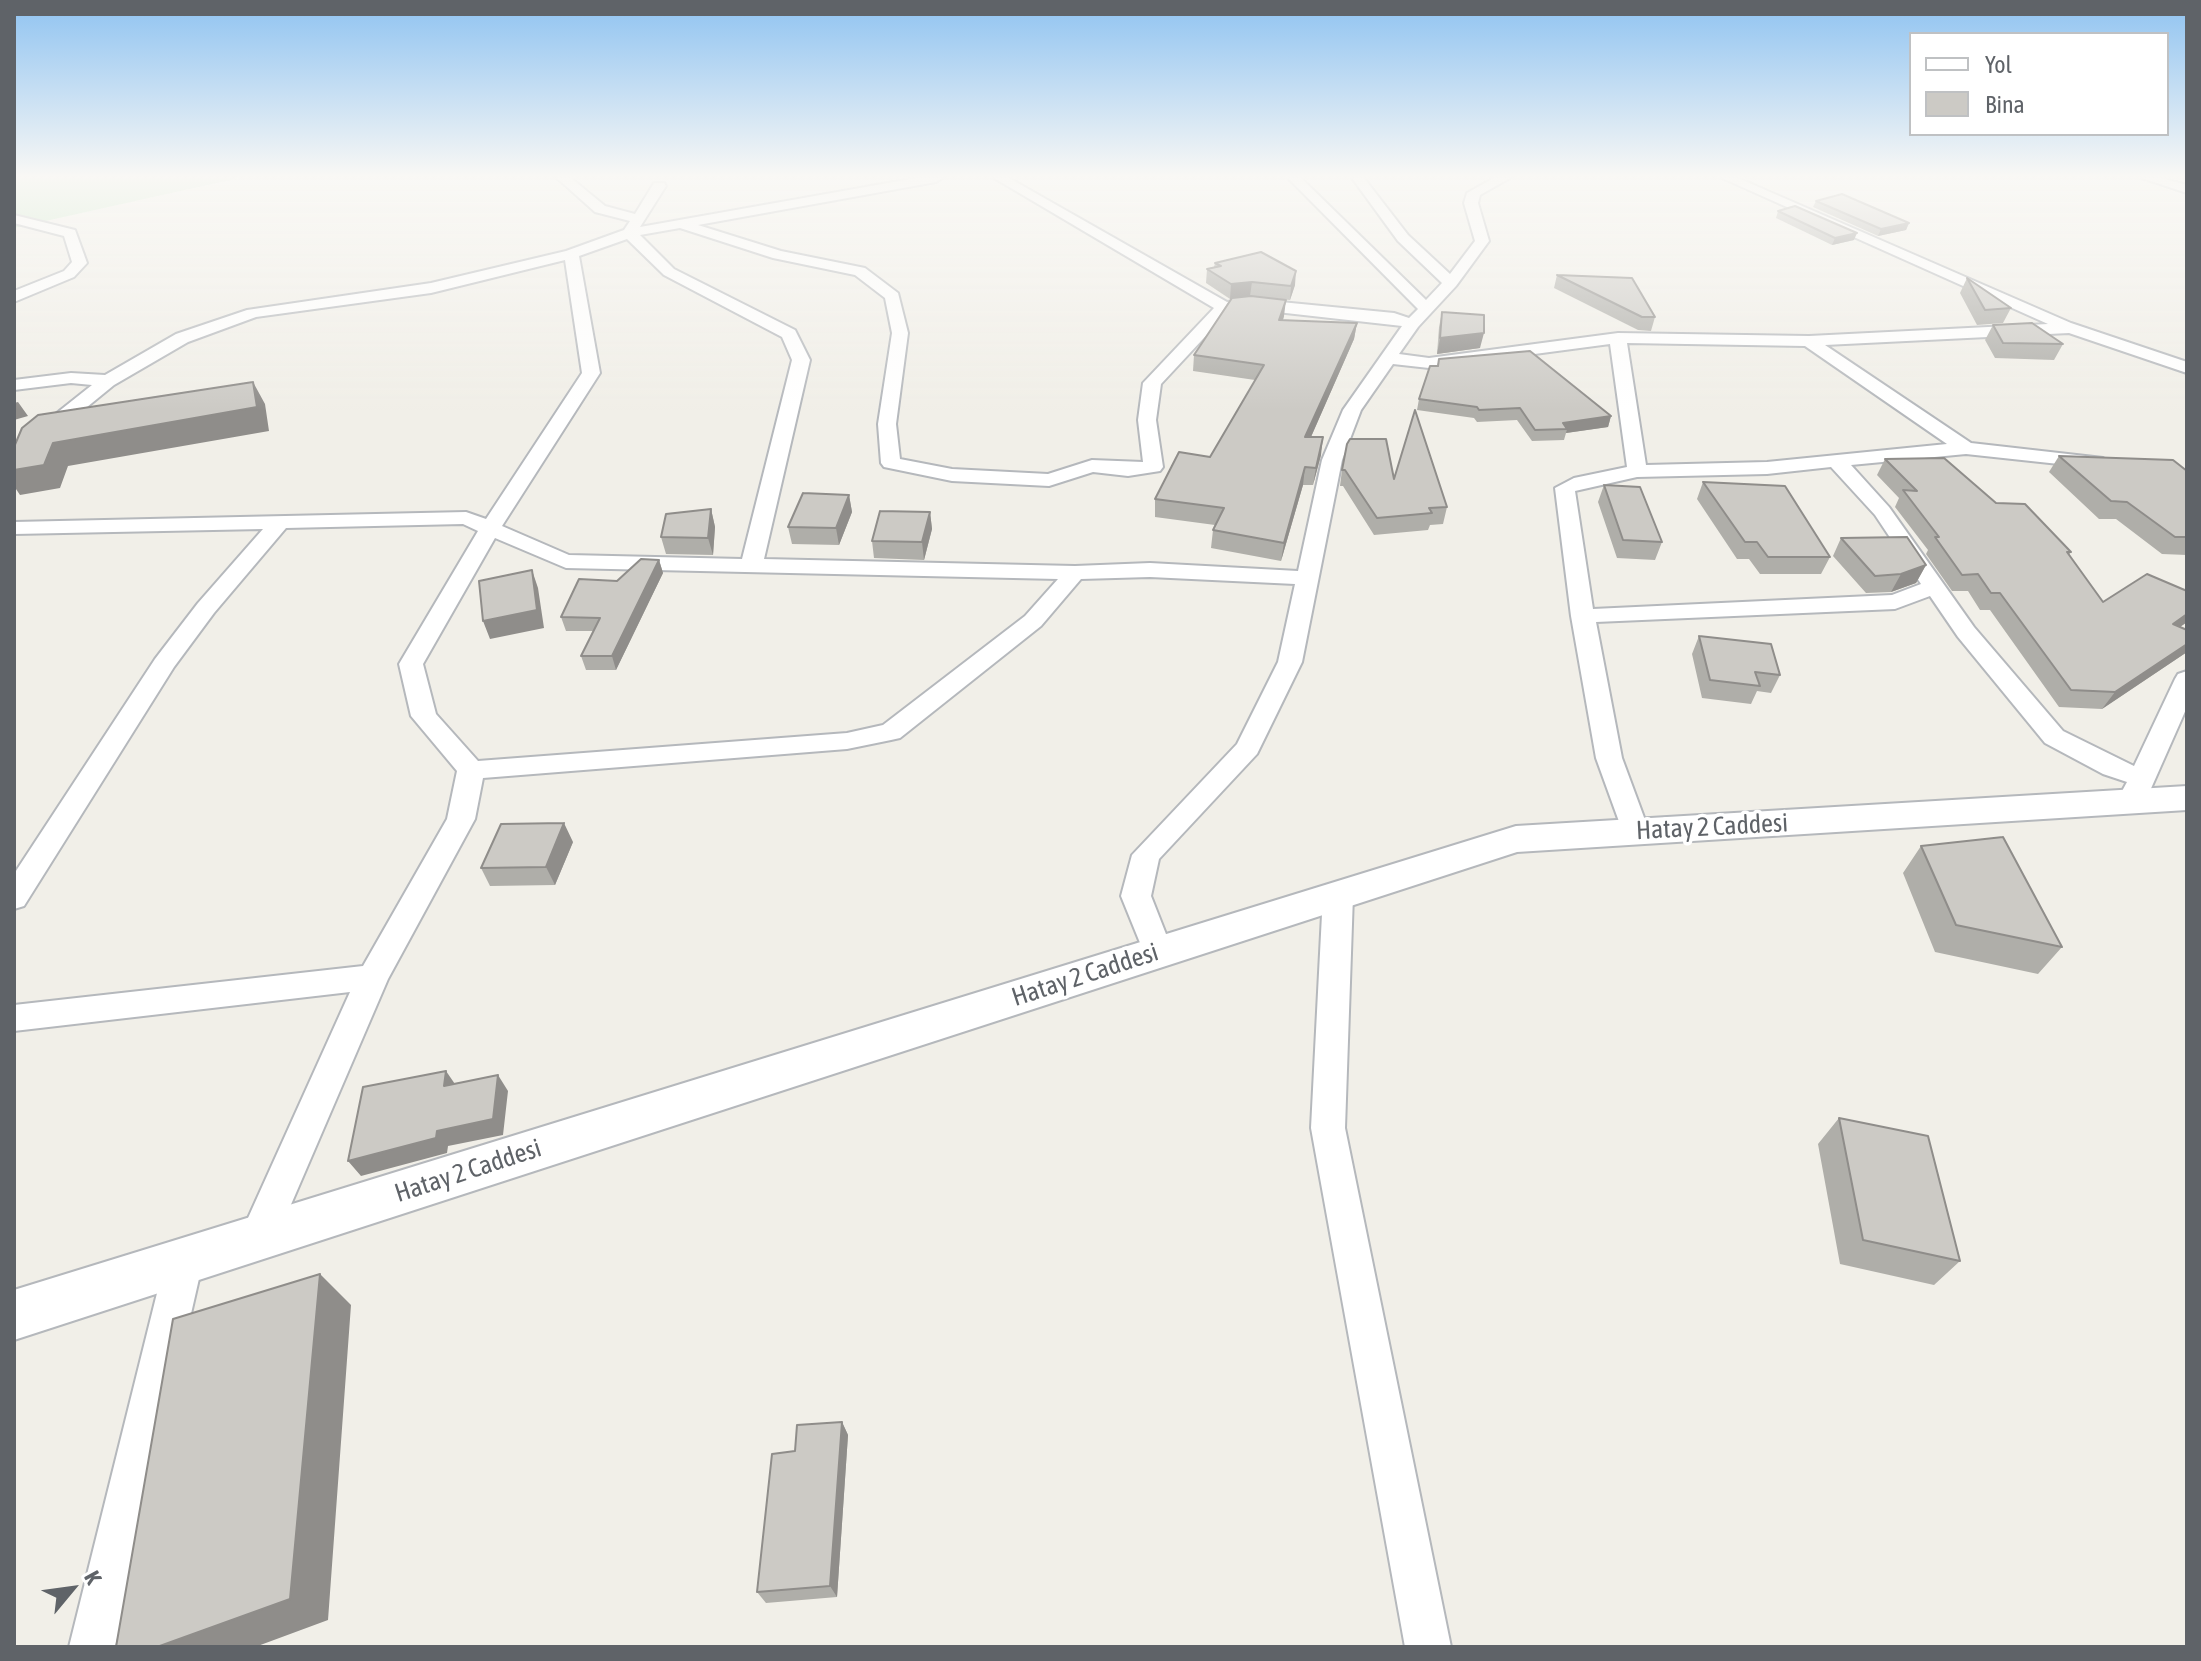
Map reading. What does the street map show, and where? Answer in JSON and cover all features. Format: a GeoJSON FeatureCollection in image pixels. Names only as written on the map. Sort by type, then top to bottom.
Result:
{"type":"FeatureCollection","features":[{"type":"Feature","properties":{"kind":"street"},"geometry":{"type":"LineString","coordinates":[[14,297],[69,274],[80,263],[78,256]]}},
{"type":"Feature","properties":{"kind":"street"},"geometry":{"type":"LineString","coordinates":[[14,457],[108,381],[182,338],[253,313],[431,288],[565,256]]}},
{"type":"Feature","properties":{"kind":"street"},"geometry":{"type":"LineString","coordinates":[[471,770],[424,716],[411,664],[491,527],[591,373],[571,256]]}},
{"type":"Feature","properties":{"kind":"street"},"geometry":{"type":"LineString","coordinates":[[656,256],[669,272],[789,334],[801,360],[752,564]]}},
{"type":"Feature","properties":{"kind":"street"},"geometry":{"type":"LineString","coordinates":[[781,256],[860,271],[892,296],[900,333],[887,424],[891,463],[952,475],[1049,480],[1092,466],[1128,470],[1153,467],[1147,420],[1152,383],[1224,307]]}},
{"type":"Feature","properties":{"kind":"street"},"geometry":{"type":"LineString","coordinates":[[1135,256],[1224,307],[1250,304],[1394,318],[1420,316]]}},
{"type":"Feature","properties":{"kind":"street"},"geometry":{"type":"LineString","coordinates":[[1365,256],[1420,316]]}},
{"type":"Feature","properties":{"kind":"street"},"geometry":{"type":"LineString","coordinates":[[1422,256],[1451,283]]}},
{"type":"Feature","properties":{"kind":"street"},"geometry":{"type":"LineString","coordinates":[[1451,283],[1468,256]]}},
{"type":"Feature","properties":{"kind":"street"},"geometry":{"type":"LineString","coordinates":[[1158,952],[1136,896],[1146,855],[1248,748],[1290,662],[1332,460],[1352,410],[1387,358],[1471,256]]}},
{"type":"Feature","properties":{"kind":"street"},"geometry":{"type":"LineString","coordinates":[[1904,256],[2070,328],[2187,368]]}},
{"type":"Feature","properties":{"kind":"street"},"geometry":{"type":"LineString","coordinates":[[1387,358],[1429,363],[1618,338],[1809,341],[2070,328]]}},
{"type":"Feature","properties":{"kind":"street"},"geometry":{"type":"LineString","coordinates":[[1618,338],[1637,471]]}},
{"type":"Feature","properties":{"kind":"street"},"geometry":{"type":"LineString","coordinates":[[1809,341],[1966,448]]}},
{"type":"Feature","properties":{"kind":"street"},"geometry":{"type":"LineString","coordinates":[[14,385],[71,378],[108,381]]}},
{"type":"Feature","properties":{"kind":"street"},"geometry":{"type":"LineString","coordinates":[[1635,831],[1609,758],[1583,616],[1565,488],[1637,471],[1725,471],[1966,448],[2114,464]]}},
{"type":"Feature","properties":{"kind":"street"},"geometry":{"type":"LineString","coordinates":[[1835,460],[1882,511],[1966,632],[2054,737],[2112,768],[2136,789],[2187,679]]}},
{"type":"Feature","properties":{"kind":"street"},"geometry":{"type":"LineString","coordinates":[[14,528],[466,518],[566,561],[1075,573],[1150,570],[1308,578]]}},
{"type":"Feature","properties":{"kind":"street"},"geometry":{"type":"LineString","coordinates":[[14,898],[164,664],[206,608],[279,523]]}},
{"type":"Feature","properties":{"kind":"street"},"geometry":{"type":"LineString","coordinates":[[471,770],[847,741],[891,732],[1033,621],[1075,573]]}},
{"type":"Feature","properties":{"kind":"street"},"geometry":{"type":"LineString","coordinates":[[1583,616],[1895,602],[1933,587]]}},
{"type":"Feature","properties":{"kind":"street"},"geometry":{"type":"LineString","coordinates":[[258,1238],[373,977],[461,819],[471,770]]}},
{"type":"Feature","properties":{"kind":"street","name":"Hatay 2 Caddesi"},"geometry":{"type":"LineString","coordinates":[[14,1315],[1516,839],[2136,789],[2187,798]]}},
{"type":"Feature","properties":{"kind":"street"},"geometry":{"type":"LineString","coordinates":[[1338,895],[1328,1128],[1428,1647]]}},
{"type":"Feature","properties":{"kind":"street"},"geometry":{"type":"LineString","coordinates":[[14,1018],[373,977]]}},
{"type":"Feature","properties":{"kind":"street"},"geometry":{"type":"LineString","coordinates":[[92,1647],[184,1261]]}},
{"type":"Feature","properties":{"kind":"building"},"geometry":{"type":"Polygon","coordinates":[[[1246,256],[1267,256],[1296,271],[1291,286],[1252,282],[1231,284],[1207,269],[1221,266],[1215,263],[1246,256]]]}},
{"type":"Feature","properties":{"kind":"building"},"geometry":{"type":"Polygon","coordinates":[[[1557,275],[1632,278],[1655,317],[1642,317],[1557,275]]]}},
{"type":"Feature","properties":{"kind":"building"},"geometry":{"type":"Polygon","coordinates":[[[1967,278],[2011,308],[1985,310],[1967,278]]]}},
{"type":"Feature","properties":{"kind":"building"},"geometry":{"type":"Polygon","coordinates":[[[1251,296],[1286,300],[1279,320],[1357,323],[1305,437],[1323,437],[1316,468],[1305,467],[1284,543],[1213,530],[1224,508],[1155,499],[1179,452],[1210,457],[1264,365],[1194,355],[1232,298],[1251,296]]]}},
{"type":"Feature","properties":{"kind":"building"},"geometry":{"type":"Polygon","coordinates":[[[1442,312],[1484,315],[1484,333],[1440,338],[1442,312]]]}},
{"type":"Feature","properties":{"kind":"building"},"geometry":{"type":"Polygon","coordinates":[[[2032,323],[2063,344],[2003,343],[1993,325],[2032,323]]]}},
{"type":"Feature","properties":{"kind":"building"},"geometry":{"type":"Polygon","coordinates":[[[1530,351],[1611,416],[1563,423],[1567,429],[1535,430],[1520,408],[1479,410],[1477,407],[1419,399],[1430,366],[1438,366],[1439,359],[1530,351]]]}},
{"type":"Feature","properties":{"kind":"building"},"geometry":{"type":"Polygon","coordinates":[[[253,382],[257,407],[53,443],[44,465],[14,470],[14,447],[22,428],[38,415],[253,382]]]}},
{"type":"Feature","properties":{"kind":"building"},"geometry":{"type":"Polygon","coordinates":[[[1415,410],[1447,507],[1429,508],[1432,513],[1377,518],[1345,470],[1342,470],[1347,444],[1350,439],[1386,439],[1394,479],[1415,410]]]}},
{"type":"Feature","properties":{"kind":"building"},"geometry":{"type":"Polygon","coordinates":[[[2059,456],[2173,460],[2187,471],[2187,537],[2175,537],[2127,502],[2111,501],[2059,456]]]}},
{"type":"Feature","properties":{"kind":"building"},"geometry":{"type":"Polygon","coordinates":[[[1944,458],[1996,503],[2025,504],[2071,552],[2067,552],[2103,602],[2147,574],[2187,591],[2187,614],[2173,624],[2187,630],[2187,644],[2115,692],[2071,690],[2000,593],[1991,593],[1978,574],[1962,575],[1935,537],[1939,537],[1903,490],[1917,491],[1885,459],[1944,458]]]}},
{"type":"Feature","properties":{"kind":"building"},"geometry":{"type":"Polygon","coordinates":[[[1703,482],[1785,486],[1830,557],[1768,557],[1757,542],[1745,542],[1703,482]]]}},
{"type":"Feature","properties":{"kind":"building"},"geometry":{"type":"Polygon","coordinates":[[[1604,485],[1640,487],[1662,542],[1623,540],[1604,485]]]}},
{"type":"Feature","properties":{"kind":"building"},"geometry":{"type":"Polygon","coordinates":[[[803,493],[849,495],[836,528],[788,527],[803,493]]]}},
{"type":"Feature","properties":{"kind":"building"},"geometry":{"type":"Polygon","coordinates":[[[711,509],[708,538],[661,537],[666,514],[711,509]]]}},
{"type":"Feature","properties":{"kind":"building"},"geometry":{"type":"Polygon","coordinates":[[[880,511],[930,512],[922,542],[872,541],[880,511]]]}},
{"type":"Feature","properties":{"kind":"building"},"geometry":{"type":"Polygon","coordinates":[[[1907,537],[1926,565],[1901,574],[1875,576],[1841,538],[1907,537]]]}},
{"type":"Feature","properties":{"kind":"building"},"geometry":{"type":"Polygon","coordinates":[[[641,559],[659,560],[612,656],[581,656],[600,618],[561,617],[579,579],[617,581],[641,559]]]}},
{"type":"Feature","properties":{"kind":"building"},"geometry":{"type":"Polygon","coordinates":[[[532,570],[537,610],[483,621],[479,581],[532,570]]]}},
{"type":"Feature","properties":{"kind":"building"},"geometry":{"type":"Polygon","coordinates":[[[1699,636],[1771,644],[1780,675],[1755,672],[1760,686],[1710,680],[1699,636]]]}},
{"type":"Feature","properties":{"kind":"building"},"geometry":{"type":"Polygon","coordinates":[[[564,823],[546,867],[481,868],[501,824],[564,823]]]}},
{"type":"Feature","properties":{"kind":"building"},"geometry":{"type":"Polygon","coordinates":[[[2003,837],[2062,947],[1956,925],[1921,846],[2003,837]]]}},
{"type":"Feature","properties":{"kind":"building"},"geometry":{"type":"Polygon","coordinates":[[[446,1071],[444,1086],[498,1075],[493,1119],[437,1131],[436,1138],[348,1161],[363,1087],[446,1071]]]}},
{"type":"Feature","properties":{"kind":"building"},"geometry":{"type":"Polygon","coordinates":[[[1839,1118],[1928,1136],[1960,1261],[1863,1240],[1839,1118]]]}},
{"type":"Feature","properties":{"kind":"building"},"geometry":{"type":"Polygon","coordinates":[[[320,1274],[290,1599],[157,1647],[116,1647],[173,1319],[320,1274]]]}},
{"type":"Feature","properties":{"kind":"building"},"geometry":{"type":"Polygon","coordinates":[[[842,1422],[830,1586],[757,1592],[772,1454],[795,1451],[797,1425],[842,1422]]]}}]}
